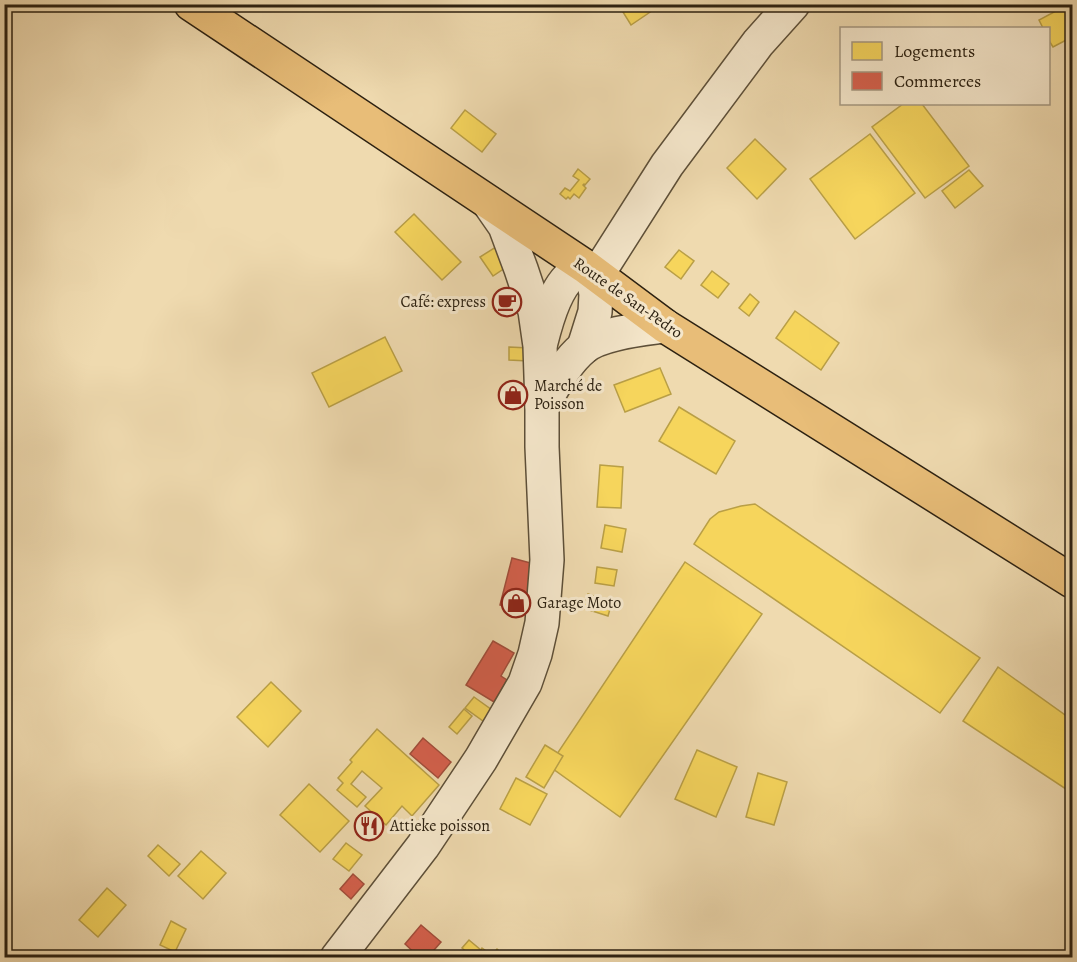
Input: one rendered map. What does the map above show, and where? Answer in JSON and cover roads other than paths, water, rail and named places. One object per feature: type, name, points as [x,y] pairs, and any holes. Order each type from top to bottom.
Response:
[{"type":"main road","name":"Route de San-Pedro","points":[[191,4],[592,272],[665,326],[1072,581]]},
{"type":"street","points":[[584,347],[595,312],[596,294],[592,272],[667,165],[758,43],[793,4]]},
{"type":"street","points":[[339,956],[423,846],[481,759],[525,683],[542,623],[547,560],[540,346],[535,311],[521,269],[505,226],[489,203]]},
{"type":"street","points":[[540,346],[552,306],[563,285],[573,274],[592,272]]},
{"type":"street","points":[[542,406],[560,376],[584,347],[598,339],[665,326]]},
{"type":"place","name":"Café: express","points":[[507,302]]},
{"type":"place","name":"Marché de Poisson","points":[[513,395]]},
{"type":"place","name":"Garage Moto","points":[[516,603]]},
{"type":"place","name":"Attieke poisson","points":[[369,826]]}]
